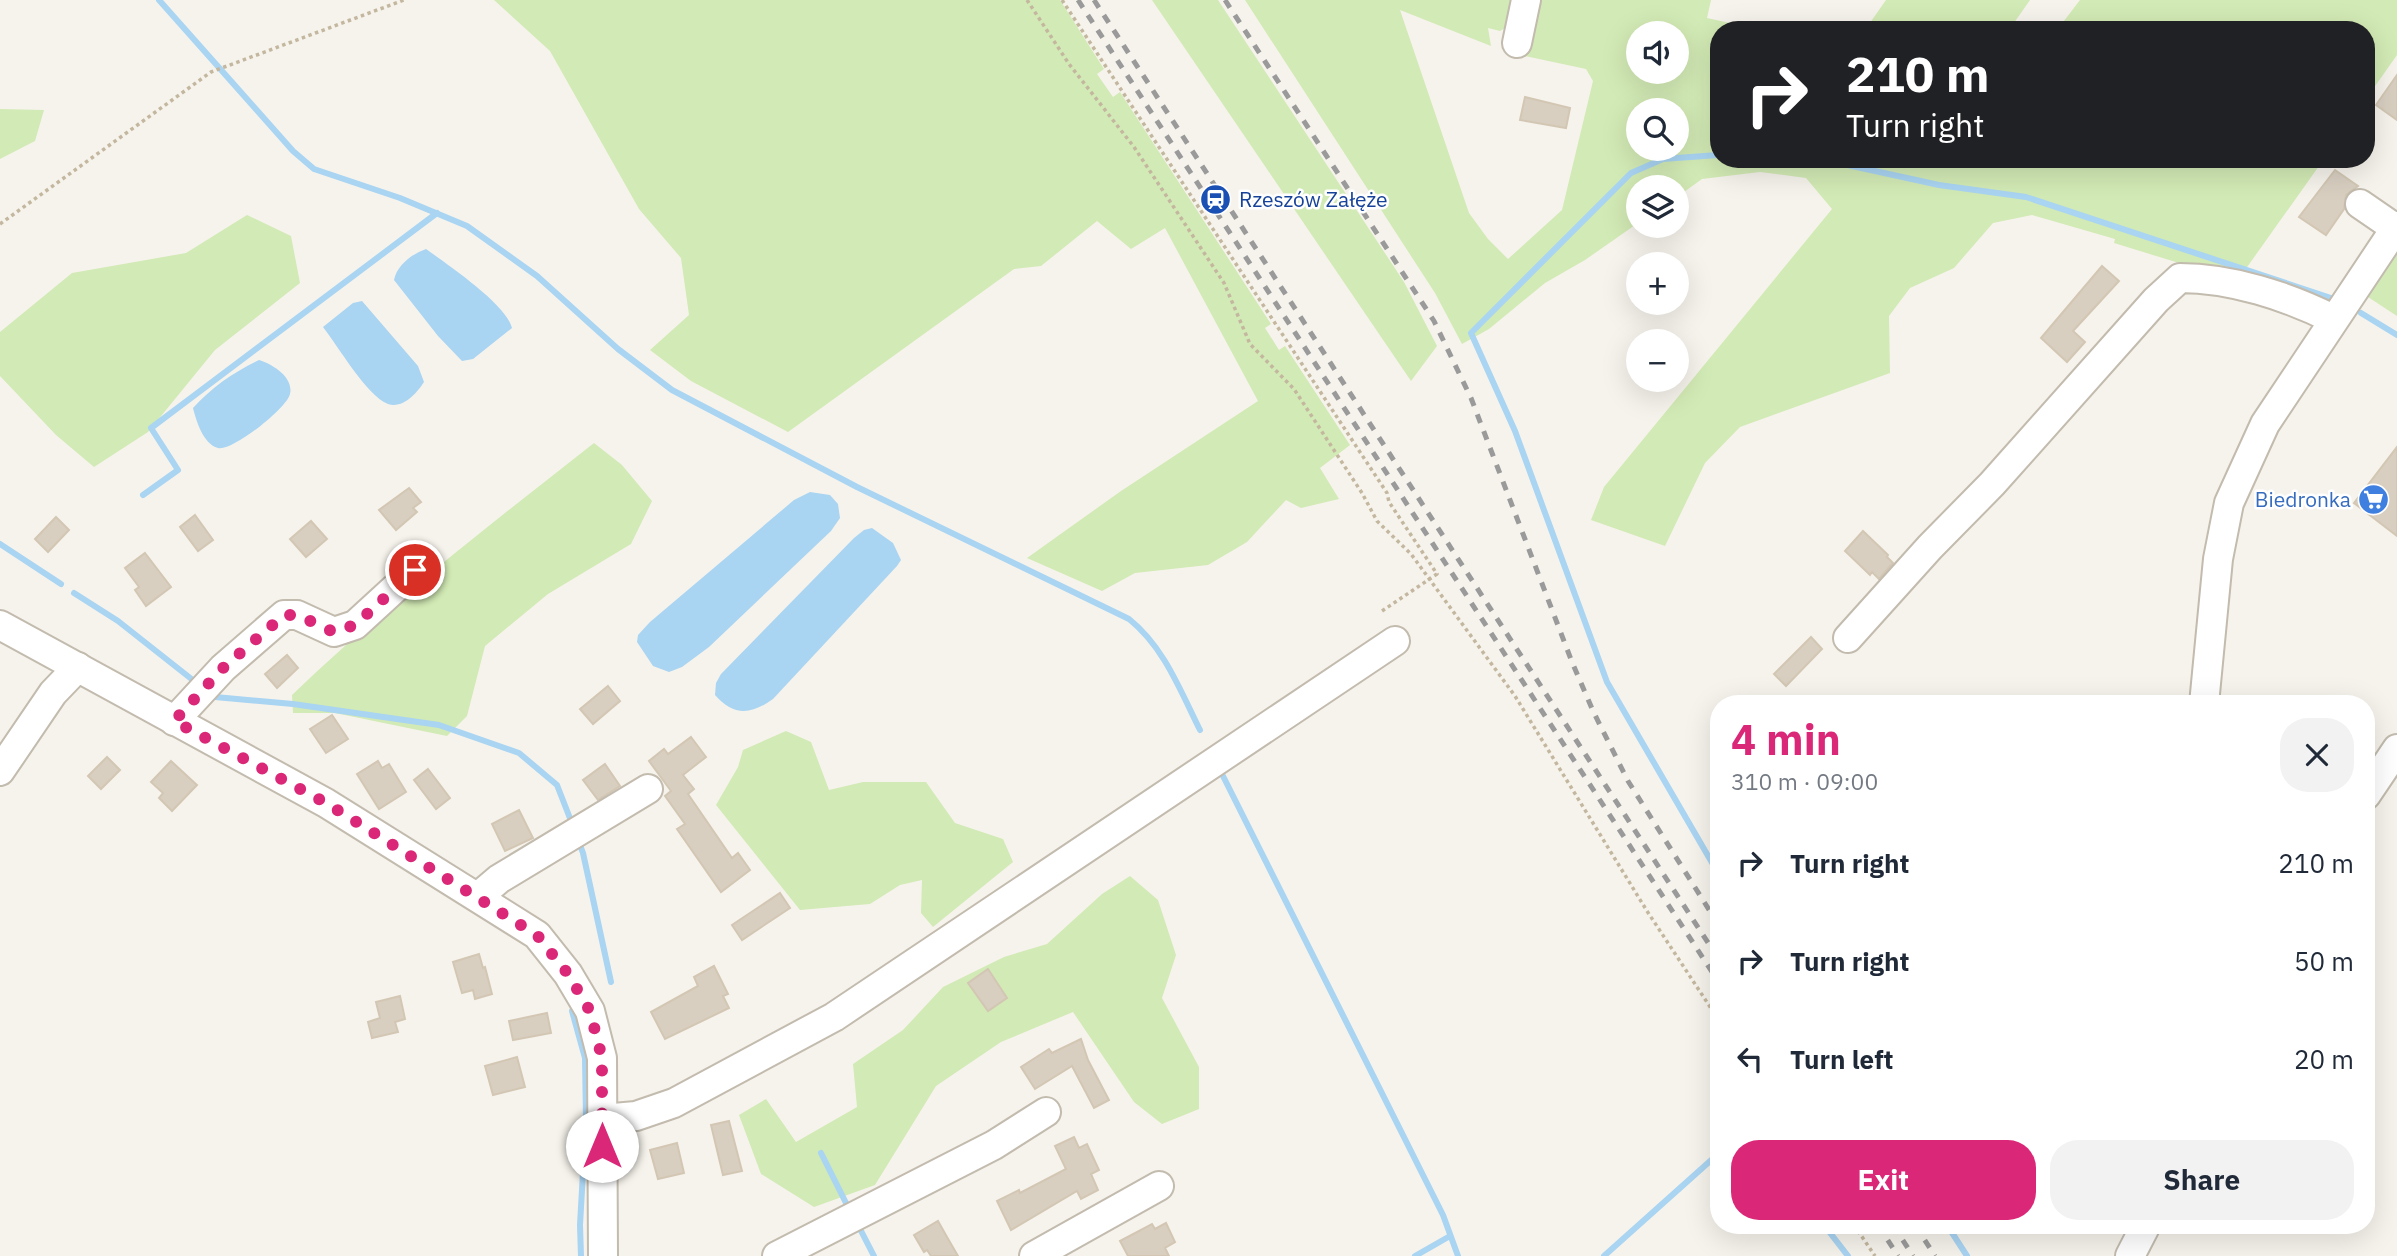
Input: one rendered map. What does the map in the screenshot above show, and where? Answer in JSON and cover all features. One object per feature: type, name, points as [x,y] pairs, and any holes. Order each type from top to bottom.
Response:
[{"type":"street","points":[[1517,43],[1526,0]]},
{"type":"street","points":[[2205,695],[2218,559],[2229,503],[2264,424],[2396,227],[2360,204]]},
{"type":"street","points":[[1848,638],[1930,547],[1992,484],[2156,300],[2180,278],[2210,278],[2314,309],[2339,311]]},
{"type":"street","points":[[174,721],[223,668],[284,615],[297,615],[334,632],[355,625],[415,570]]},
{"type":"street","points":[[0,626],[326,803],[479,896],[537,935],[568,974],[590,1011],[602,1058],[603,1256]]},
{"type":"street","points":[[602,1119],[636,1116],[674,1103],[834,1017],[1395,641]]},
{"type":"street","points":[[0,771],[53,693],[78,667]]},
{"type":"street","points":[[2375,781],[2397,749]]},
{"type":"street","points":[[479,896],[499,879],[648,789]]},
{"type":"street","points":[[777,1256],[994,1145],[1046,1112]]},
{"type":"street","points":[[1034,1256],[1158,1186]]},
{"type":"street","points":[[2130,1256],[2141,1234]]},
{"type":"path","points":[[0,224],[211,72],[404,0]]},
{"type":"path","points":[[1027,0],[1069,64],[1134,147],[1224,284],[1250,344],[1294,389],[1362,493],[1377,521],[1411,554],[1515,696],[1647,911],[1710,1007]]},
{"type":"path","points":[[1062,0],[1387,493],[1389,502],[1437,574],[1382,611]]},
{"type":"path","points":[[1860,1234],[1875,1256]]},
{"type":"green space","points":[[494,0],[1060,0],[1104,69],[1097,74],[1113,97],[1120,92],[1271,324],[1265,328],[1279,350],[1285,346],[1350,445],[1320,468],[1339,499],[1301,508],[1286,500],[1247,542],[1208,565],[1135,573],[1102,591],[1027,558],[1121,491],[1258,401],[1165,228],[1131,249],[1097,221],[1041,266],[1014,269],[788,432],[691,381],[650,350],[689,315],[681,258],[639,209],[550,51]]},
{"type":"green space","points":[[1152,0],[1218,0],[1404,282],[1437,346],[1411,381]]},
{"type":"green space","points":[[1245,0],[1518,0],[1512,24],[1500,31],[1488,28],[1491,46],[1400,10],[1469,213],[1488,239],[1508,259],[1562,210],[1593,81],[1586,69],[1525,56],[1538,0],[1711,0],[1707,18],[1721,21],[1710,21],[1710,168],[2318,168],[2240,277],[2192,267],[2114,243],[2115,239],[2032,215],[1993,223],[1954,268],[1910,288],[1889,316],[1890,373],[1740,427],[1705,463],[1665,546],[1591,520],[1604,487],[1682,392],[1689,392],[1689,383],[1832,209],[1806,178],[1760,172],[1702,179],[1689,188],[1689,175],[1626,175],[1626,231],[1585,260],[1545,283],[1489,329],[1462,344],[1435,293]]},
{"type":"green space","points":[[1886,0],[2030,0],[2015,21],[1871,21]]},
{"type":"green space","points":[[2080,0],[2397,0],[2397,55],[2375,86],[2375,21],[2064,21]]},
{"type":"green space","points":[[0,109],[44,110],[35,141],[0,159]]},
{"type":"green space","points":[[247,215],[291,236],[300,283],[215,350],[148,432],[94,467],[56,435],[0,376],[0,332],[72,273],[186,253]]},
{"type":"green space","points":[[2397,252],[2397,316],[2368,297]]},
{"type":"green space","points":[[594,443],[622,465],[652,501],[631,544],[548,594],[485,646],[467,716],[447,736],[335,713],[293,713],[292,695],[364,629]]},
{"type":"green space","points":[[786,731],[811,742],[829,790],[863,782],[926,782],[955,823],[1003,839],[1013,862],[933,927],[921,913],[922,880],[900,885],[870,904],[800,910],[716,805],[738,767],[743,750]]},
{"type":"green space","points":[[1130,876],[1158,900],[1176,955],[1162,998],[1199,1067],[1199,1109],[1162,1124],[1134,1102],[1073,1012],[1001,1042],[936,1086],[875,1185],[814,1207],[761,1174],[739,1115],[766,1099],[796,1142],[857,1107],[853,1064],[903,1030],[943,987],[1004,957],[1047,944],[1102,894]]},
{"type":"water","points":[[426,249],[488,297],[507,318],[512,328],[473,359],[462,361],[438,336],[394,280],[406,261]]},
{"type":"water","points":[[362,301],[418,366],[424,382],[413,395],[399,404],[388,404],[371,391],[323,327],[353,303]]},
{"type":"water","points":[[259,360],[276,368],[289,382],[290,394],[287,401],[270,418],[235,443],[218,448],[213,446],[201,431],[193,408],[224,381]]},
{"type":"water","points":[[810,492],[830,495],[838,504],[840,518],[831,531],[709,647],[682,667],[669,672],[653,666],[637,642],[638,635],[794,500]]},
{"type":"water","points":[[872,528],[893,543],[901,560],[897,566],[773,699],[757,708],[742,711],[722,702],[715,695],[716,683],[721,674],[854,538],[864,530]]},
{"type":"building","points":[[2397,75],[2397,120],[2376,105]]},
{"type":"building","points":[[1525,97],[1570,108],[1566,128],[1520,120]]},
{"type":"building","points":[[2335,170],[2358,186],[2346,195],[2344,209],[2326,235],[2299,217]]},
{"type":"building","points":[[2102,266],[2119,281],[2073,331],[2085,342],[2067,362],[2041,338]]},
{"type":"building","points":[[2397,447],[2397,536],[2354,503]]},
{"type":"building","points":[[409,488],[421,502],[413,508],[417,512],[396,530],[379,510]]},
{"type":"building","points":[[195,515],[213,540],[198,551],[180,527]]},
{"type":"building","points":[[56,517],[69,530],[48,552],[35,539]]},
{"type":"building","points":[[311,521],[327,539],[306,557],[290,539]]},
{"type":"building","points":[[1863,531],[1893,563],[1879,579],[1872,572],[1870,575],[1845,551]]},
{"type":"building","points":[[145,553],[171,587],[146,606],[135,590],[139,587],[125,568]]},
{"type":"building","points":[[1811,637],[1822,649],[1786,686],[1774,674]]},
{"type":"building","points":[[287,655],[298,668],[277,688],[265,674]]},
{"type":"building","points":[[608,686],[620,701],[593,724],[580,709]]},
{"type":"building","points":[[332,715],[348,739],[326,753],[310,729]]},
{"type":"building","points":[[691,737],[706,757],[683,775],[694,789],[688,794],[732,858],[738,853],[750,870],[721,892],[677,829],[685,824],[665,796],[671,791],[649,761],[664,749],[668,754]]},
{"type":"building","points":[[107,757],[120,770],[101,789],[88,776]]},
{"type":"building","points":[[171,761],[197,785],[172,811],[159,798],[163,793],[151,782]]},
{"type":"building","points":[[378,761],[382,768],[389,764],[406,792],[379,809],[357,774]]},
{"type":"building","points":[[605,764],[620,786],[598,800],[583,780]]},
{"type":"building","points":[[428,769],[450,798],[436,809],[414,780]]},
{"type":"building","points":[[519,810],[533,838],[505,851],[492,824]]},
{"type":"building","points":[[780,893],[790,908],[742,940],[732,925]]},
{"type":"building","points":[[479,954],[492,994],[475,999],[473,990],[462,993],[453,962]]},
{"type":"building","points":[[714,966],[728,994],[723,996],[729,1008],[665,1039],[651,1012],[698,986],[694,977]]},
{"type":"building","points":[[988,969],[1007,998],[988,1011],[968,983]]},
{"type":"building","points":[[400,996],[405,1019],[395,1022],[398,1032],[372,1038],[368,1022],[380,1018],[376,1002]]},
{"type":"building","points":[[547,1013],[551,1033],[513,1040],[509,1021]]},
{"type":"building","points":[[1081,1039],[1088,1060],[1109,1100],[1094,1108],[1072,1066],[1035,1089],[1021,1067],[1049,1049],[1052,1053]]},
{"type":"building","points":[[517,1057],[525,1087],[493,1095],[485,1066]]},
{"type":"building","points":[[729,1121],[742,1171],[723,1175],[711,1125]]},
{"type":"building","points":[[1074,1137],[1079,1148],[1087,1144],[1099,1170],[1091,1174],[1098,1190],[1081,1199],[1077,1191],[1011,1230],[997,1201],[1019,1190],[1020,1193],[1066,1169],[1055,1146]]},
{"type":"building","points":[[677,1143],[684,1173],[658,1179],[650,1150]]},
{"type":"building","points":[[938,1221],[958,1256],[931,1256],[927,1250],[924,1252],[914,1235]]},
{"type":"building","points":[[1166,1223],[1175,1242],[1165,1248],[1169,1256],[1128,1256],[1120,1241],[1152,1224],[1155,1229]]},
{"type":"waterway","points":[[159,0],[293,151],[314,169],[400,198],[467,226],[537,276],[618,349],[672,390],[857,487],[1129,619],[1162,656],[1200,730]]},
{"type":"waterway","points":[[1710,156],[1663,159],[1631,173],[1471,333],[1515,431],[1607,682],[1710,859]]},
{"type":"waterway","points":[[1861,168],[1939,185],[2026,197],[2331,298]]},
{"type":"waterway","points":[[143,495],[178,470],[151,428],[437,213]]},
{"type":"waterway","points":[[2361,313],[2397,335]]},
{"type":"waterway","points":[[0,544],[61,584]]},
{"type":"waterway","points":[[74,593],[118,621],[194,681]]},
{"type":"waterway","points":[[215,697],[293,704],[439,725],[519,753],[557,785],[573,826]]},
{"type":"waterway","points":[[1223,776],[1443,1215],[1458,1256]]},
{"type":"waterway","points":[[578,840],[611,982]]},
{"type":"waterway","points":[[572,1011],[585,1058],[586,1119],[580,1225],[581,1256]]},
{"type":"waterway","points":[[821,1153],[850,1211]]},
{"type":"waterway","points":[[1604,1256],[1710,1161]]},
{"type":"waterway","points":[[857,1223],[874,1256]]},
{"type":"waterway","points":[[1831,1234],[1848,1256]]},
{"type":"waterway","points":[[1953,1234],[1967,1256]]},
{"type":"waterway","points":[[1415,1256],[1450,1236]]},
{"type":"railway","points":[[1078,0],[1710,969]]},
{"type":"railway","points":[[1094,0],[1710,946]]},
{"type":"railway","points":[[1225,0],[1434,321],[1471,398],[1593,711],[1628,781],[1710,911]]},
{"type":"railway","points":[[1884,1234],[1898,1256]]},
{"type":"railway","points":[[1899,1234],[1913,1256]]},
{"type":"railway","points":[[1921,1234],[1935,1256]]},
{"type":"place","name":"Rzeszów Załęże","points":[[1216,200]]},
{"type":"place","name":"Biedronka","points":[[2374,500]]},
{"type":"route","points":[[415,570],[355,625],[334,632],[297,615],[284,615],[223,668],[174,721],[326,803],[497,907],[537,935],[568,974],[590,1011],[602,1058],[602,1146]]}]
